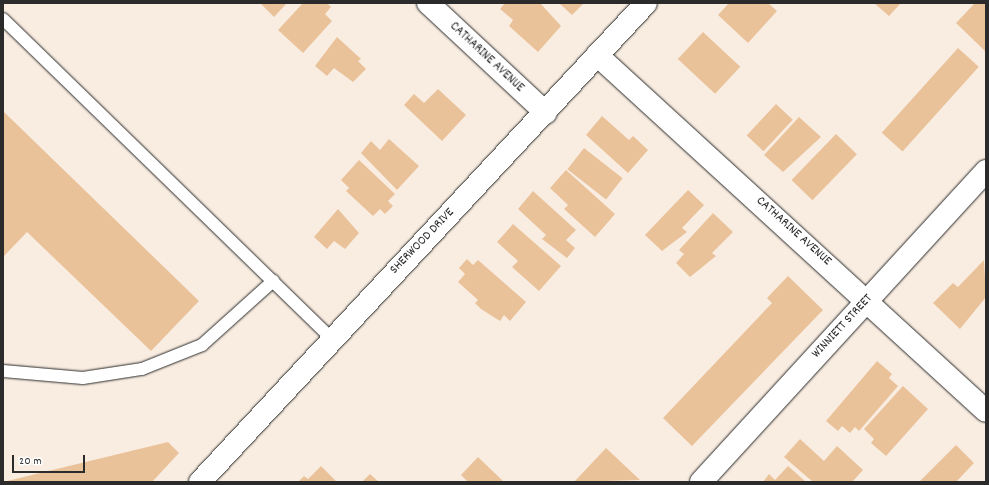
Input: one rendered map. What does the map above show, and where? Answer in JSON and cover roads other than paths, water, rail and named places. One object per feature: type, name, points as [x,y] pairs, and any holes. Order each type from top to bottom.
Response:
[{"type":"street","name":"CATHARINE AVENUE","points":[[428,3],[546,113]]},
{"type":"street","name":"SHERWOOD DRIVE","points":[[200,482],[331,338],[546,113],[597,55],[646,3]]},
{"type":"street","name":"CATHARINE AVENUE","points":[[597,55],[868,300],[986,411]]},
{"type":"street","name":"WINNIETT STREET","points":[[700,482],[986,171]]},
{"type":"lane","points":[[3,19],[331,338]]},
{"type":"lane","points":[[3,371],[83,378],[142,369],[202,345],[273,281]]}]
